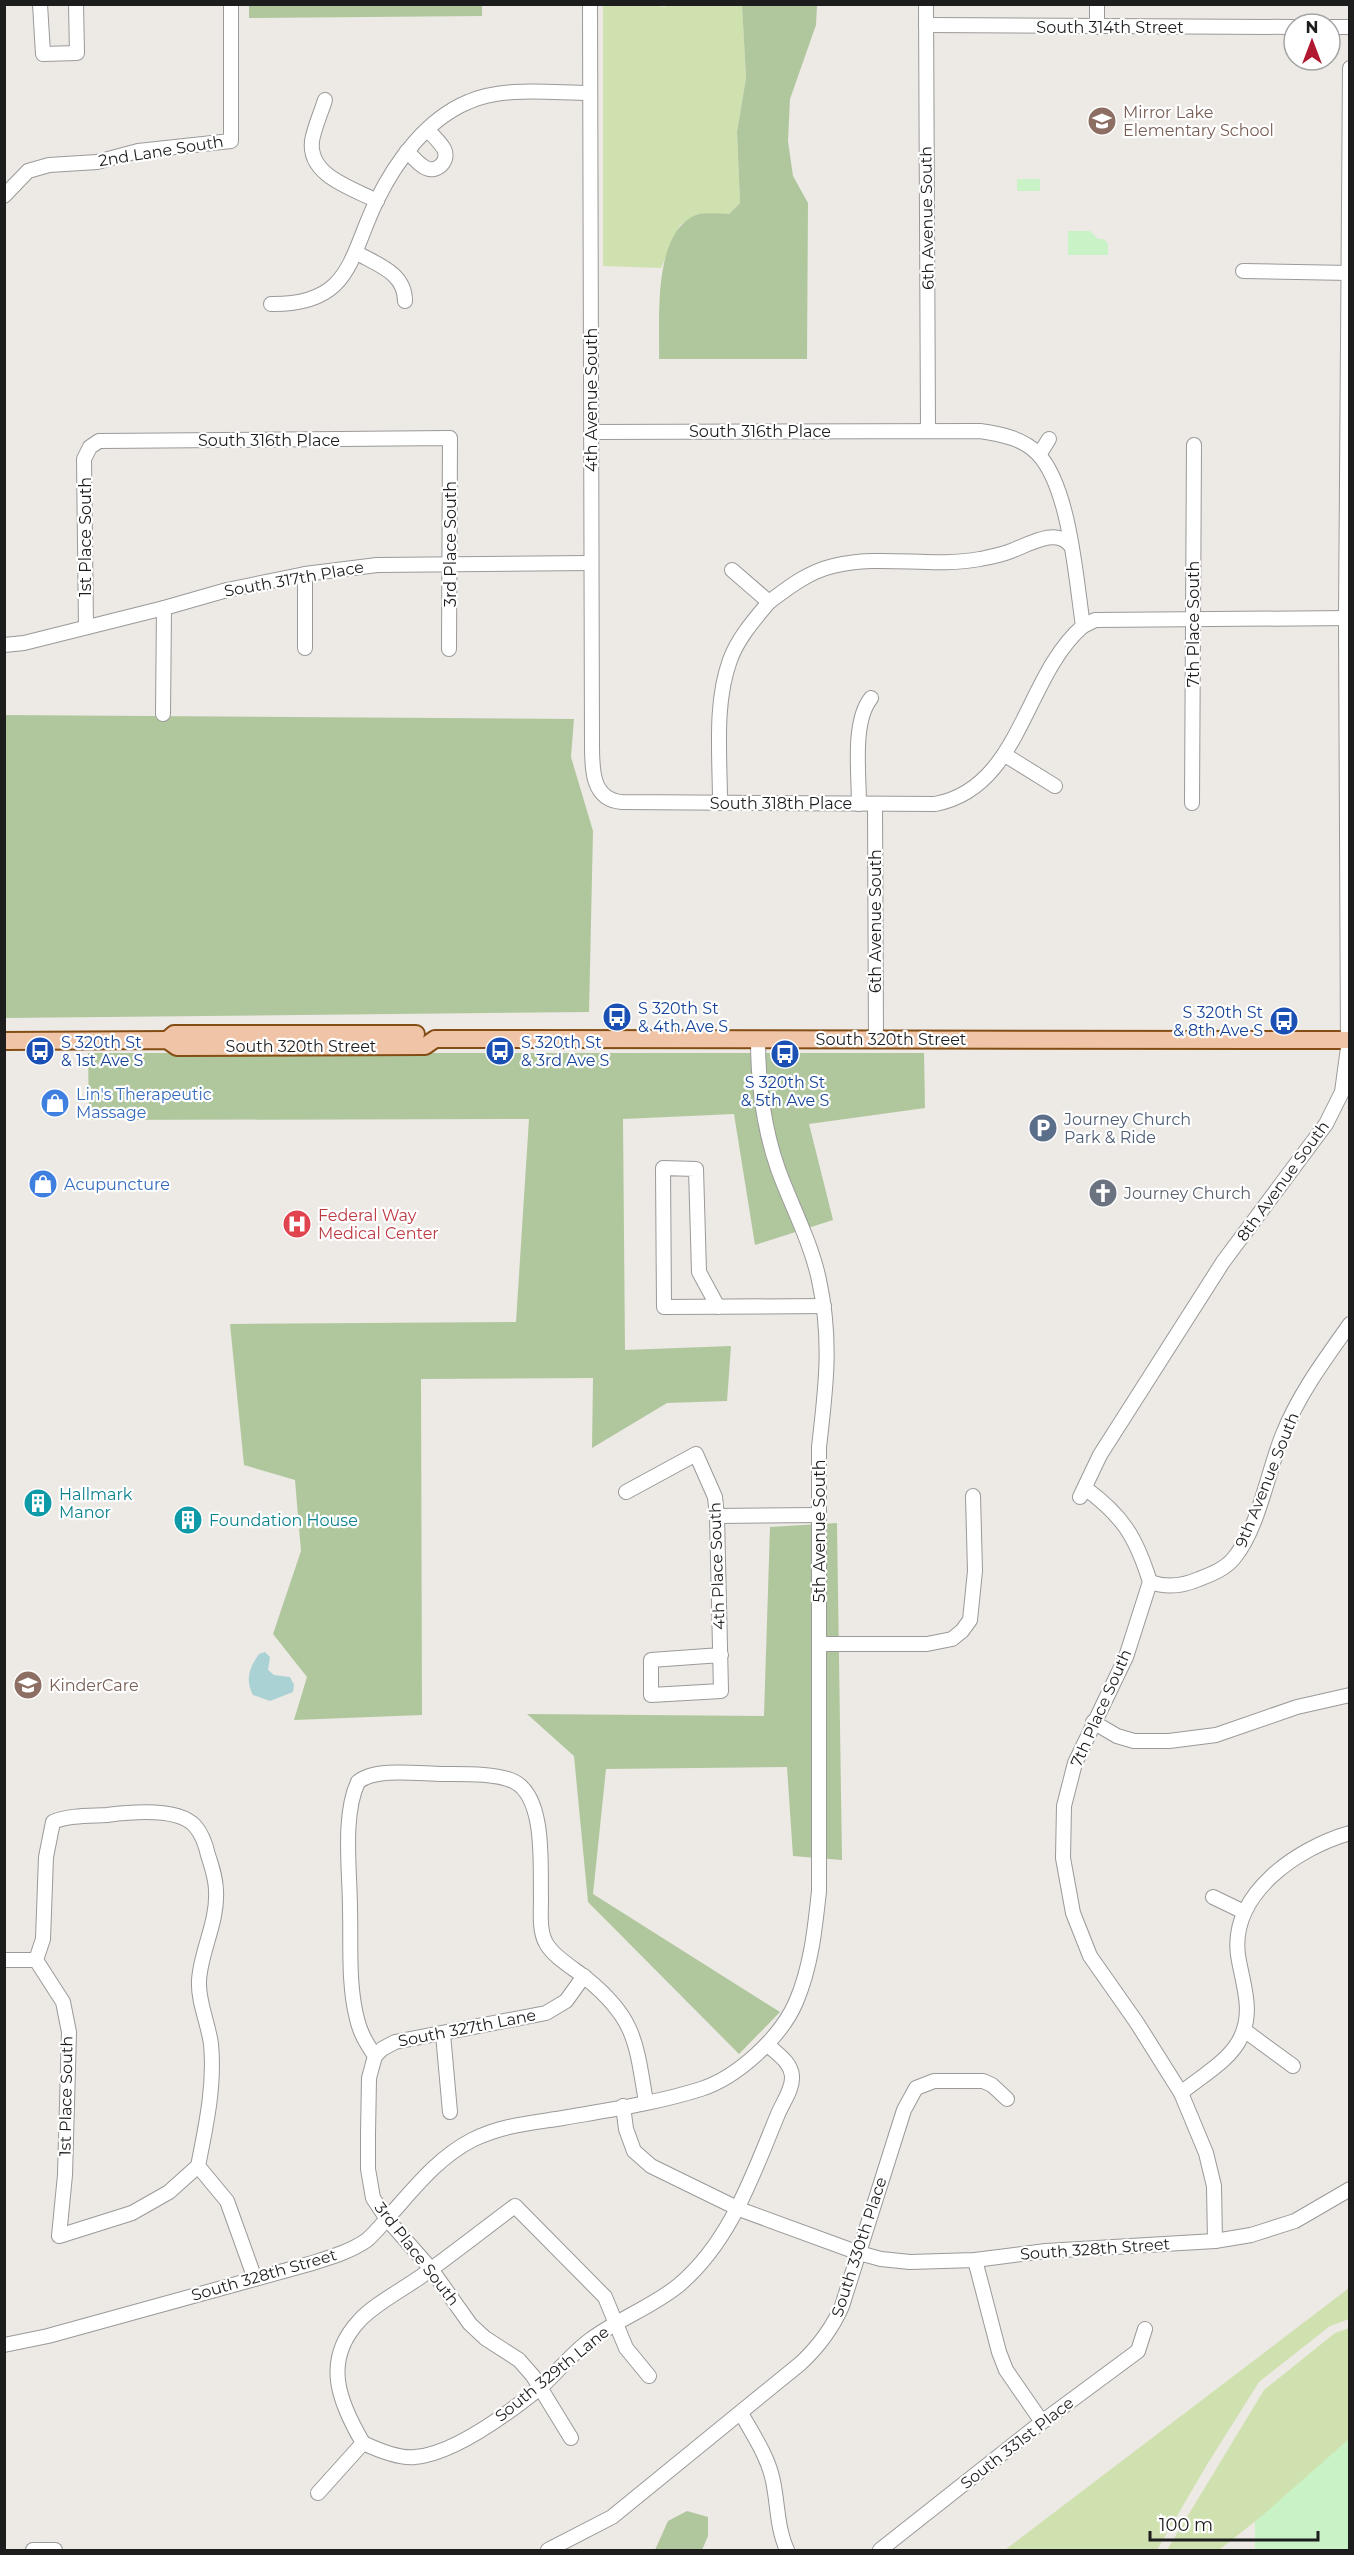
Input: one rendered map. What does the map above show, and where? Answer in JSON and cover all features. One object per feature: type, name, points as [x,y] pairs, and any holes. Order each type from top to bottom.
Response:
[{"type":"main road","name":"South 320th Street","points":[[4,1041],[167,1040],[177,1047],[224,1047],[425,1046],[435,1039],[1349,1039]]},
{"type":"street","points":[[40,4],[43,54],[50,54],[77,53],[76,4]]},
{"type":"street","name":"2nd Lane South","points":[[4,196],[28,171],[49,165],[97,162],[138,152],[231,141],[231,4]]},
{"type":"street","name":"4th Avenue South","points":[[590,4],[592,759],[594,779],[600,793]]},
{"type":"street","name":"6th Avenue South","points":[[926,4],[928,431]]},
{"type":"street","points":[[1097,4],[1097,27]]},
{"type":"street","name":"South 314th Street","points":[[926,25],[1282,27]]},
{"type":"street","name":"8th Avenue South","points":[[1150,1582],[1130,1532],[1119,1516],[1082,1492],[1100,1455],[1223,1262],[1332,1114],[1345,1080],[1349,1039],[1350,68]]},
{"type":"street","points":[[271,304],[295,303],[317,297],[344,275],[357,253],[377,201],[407,152],[428,130],[456,109],[478,98],[514,93],[590,93]]},
{"type":"street","points":[[325,100],[312,141],[317,165],[329,177],[377,201]]},
{"type":"street","points":[[407,152],[424,167],[433,169],[441,165],[445,158],[444,149],[428,130]]},
{"type":"street","points":[[357,253],[398,278],[403,288],[405,301]]},
{"type":"street","points":[[1243,271],[1349,273]]},
{"type":"street","name":"South 316th Place","points":[[592,432],[928,431],[997,433],[1022,442],[1039,455]]},
{"type":"street","name":"South 316th Place","points":[[90,447],[99,441],[450,438]]},
{"type":"street","name":"3rd Place South","points":[[449,649],[450,438]]},
{"type":"street","points":[[1048,439],[1039,455],[1056,484],[1070,545],[1083,626]]},
{"type":"street","name":"7th Place South","points":[[1192,803],[1194,445]]},
{"type":"street","name":"1st Place South","points":[[86,627],[84,459],[90,447]]},
{"type":"street","points":[[720,803],[720,717],[730,659],[741,638],[769,602],[814,572],[848,562],[866,560],[967,561],[1009,552],[1052,537],[1063,539],[1070,545]]},
{"type":"street","name":"South 317th Place","points":[[4,645],[24,643],[227,590],[305,574],[377,565],[590,563]]},
{"type":"street","points":[[732,570],[769,602]]},
{"type":"street","points":[[305,574],[305,648]]},
{"type":"street","points":[[163,714],[164,608]]},
{"type":"street","points":[[1055,786],[1005,755],[1060,650],[1083,626],[1095,620],[1348,618]]},
{"type":"street","points":[[859,804],[860,723],[865,706],[871,698]]},
{"type":"street","name":"South 318th Place","points":[[600,793],[616,802],[935,804],[962,796],[992,773],[1005,755]]},
{"type":"street","name":"6th Avenue South","points":[[875,804],[876,1039]]},
{"type":"street","name":"5th Avenue South","points":[[758,1039],[758,1071],[767,1133],[819,1277],[828,1343],[827,1378],[819,1447],[820,1858],[815,1930],[803,1984],[782,2028]]},
{"type":"street","points":[[718,1307],[699,1272],[696,1169],[663,1168],[664,1307],[718,1307],[824,1306]]},
{"type":"street","name":"9th Avenue South","points":[[1150,1582],[1168,1586],[1192,1583],[1216,1572],[1235,1557],[1257,1512],[1288,1424],[1307,1385],[1350,1324]]},
{"type":"street","name":"4th Place South","points":[[626,1492],[696,1454],[715,1497],[717,1516],[721,1655],[722,1691],[651,1695],[651,1660],[721,1655]]},
{"type":"street","points":[[819,1644],[927,1644],[952,1640],[962,1631],[970,1620],[975,1571],[973,1496]]},
{"type":"street","points":[[717,1516],[819,1515]]},
{"type":"street","name":"7th Place South","points":[[1150,1582],[1126,1657],[1075,1763],[1064,1806],[1063,1858],[1073,1913],[1090,1956],[1137,2023],[1181,2093],[1206,2153],[1212,2175],[1215,2241]]},
{"type":"street","points":[[1093,1722],[1117,1736],[1134,1741],[1169,1742],[1216,1735],[1297,1707],[1350,1695]]},
{"type":"street","points":[[375,2056],[361,2031],[353,1993],[349,1821],[352,1797],[358,1782],[375,1774],[459,1774],[512,1781],[525,1790],[531,1798],[540,1845],[543,1937],[547,1946],[611,1999],[627,2021],[636,2049],[646,2102]]},
{"type":"street","points":[[4,1960],[36,1960],[43,1939],[46,1857],[52,1822],[131,1812],[153,1812],[187,1820],[194,1825],[200,1833],[213,1871],[216,1890],[216,1909],[199,1977],[201,1999],[211,2043],[211,2080],[210,2106],[198,2166],[227,2201],[255,2279]]},
{"type":"street","points":[[1181,2093],[1232,2050],[1244,2030],[1246,1994],[1238,1942],[1244,1912],[1262,1886],[1292,1861],[1317,1846],[1350,1833]]},
{"type":"street","points":[[1213,1897],[1244,1912]]},
{"type":"street","name":"1st Place South","points":[[36,1960],[53,1983],[63,2002],[69,2032],[65,2175],[59,2236],[132,2214],[169,2192],[198,2166]]},
{"type":"street","name":"South 327th Lane","points":[[375,2056],[395,2042],[546,2013],[566,2001],[584,1976]]},
{"type":"street","name":"South 328th Street","points":[[4,2345],[48,2336],[344,2252],[366,2240],[444,2158],[474,2139],[516,2124],[646,2102],[703,2088],[740,2067],[768,2044],[782,2028]]},
{"type":"street","points":[[1244,2030],[1293,2066]]},
{"type":"street","points":[[443,2034],[450,2112]]},
{"type":"street","name":"South 329th Lane","points":[[363,2443],[387,2452],[414,2458],[444,2451],[474,2435],[541,2386],[588,2341],[680,2284],[705,2257],[739,2209],[782,2103],[792,2085],[792,2073],[786,2061],[768,2044]]},
{"type":"street","name":"3rd Place South","points":[[375,2056],[369,2078],[368,2169],[373,2198],[431,2270],[470,2324],[485,2338],[519,2360],[541,2386],[571,2438]]},
{"type":"street","name":"South 330th Place","points":[[548,2550],[612,2517],[801,2363],[827,2334],[842,2306],[900,2121],[912,2093],[927,2082],[983,2081],[992,2085],[1007,2099]]},
{"type":"street","name":"South 328th Street","points":[[623,2106],[629,2141],[642,2160],[739,2209],[881,2259],[910,2262],[975,2260],[1046,2251],[1215,2241],[1276,2228],[1322,2207],[1350,2189]]},
{"type":"street","points":[[318,2493],[363,2443],[352,2423],[336,2382],[338,2362],[346,2337],[360,2319],[431,2270],[515,2206],[605,2297],[626,2348],[649,2376]]},
{"type":"street","points":[[975,2260],[996,2342],[1006,2370],[1042,2422]]},
{"type":"street","name":"South 331st Place","points":[[880,2550],[1042,2422],[1138,2350],[1144,2329]]},
{"type":"street","points":[[741,2413],[769,2465],[781,2536],[787,2550]]},
{"type":"street","points":[[33,2550],[55,2550]]},
{"type":"green space","points":[[482,4],[482,16],[249,18],[249,5]]},
{"type":"green space","points":[[651,4],[664,7],[672,4],[742,5],[746,78],[737,132],[740,203],[729,214],[698,214],[680,225],[661,268],[603,266],[603,5]]},
{"type":"green space","points":[[742,5],[817,5],[816,25],[790,99],[788,141],[793,176],[808,203],[807,359],[659,359],[661,279],[665,258],[672,240],[682,225],[696,215],[729,214],[740,203],[737,132],[746,78]]},
{"type":"green space","points":[[1017,179],[1040,179],[1040,191],[1017,191]]},
{"type":"green space","points":[[1068,231],[1090,231],[1098,239],[1104,239],[1108,244],[1108,255],[1068,255]]},
{"type":"green space","points":[[4,715],[574,719],[571,757],[593,831],[589,1012],[5,1018]]},
{"type":"green space","points":[[88,1053],[924,1053],[925,1108],[809,1124],[833,1220],[755,1245],[734,1114],[623,1119],[625,1350],[731,1346],[727,1401],[667,1403],[592,1448],[593,1378],[421,1379],[422,1715],[294,1720],[307,1677],[273,1634],[301,1551],[295,1480],[244,1465],[230,1324],[516,1322],[529,1119],[89,1120]]},
{"type":"green space","points":[[837,1523],[842,1860],[793,1856],[787,1767],[606,1769],[593,1894],[780,2012],[739,2054],[588,1902],[574,1756],[527,1714],[764,1716],[770,1527]]},
{"type":"green space","points":[[1349,2288],[1349,2319],[1330,2326],[1259,2382],[1157,2550],[1005,2550]]},
{"type":"green space","points":[[1349,2328],[1349,2447],[1219,2550],[1167,2550],[1264,2390],[1335,2333]]},
{"type":"green space","points":[[1349,2439],[1349,2550],[1255,2550],[1255,2522]]},
{"type":"green space","points":[[687,2511],[708,2517],[708,2536],[702,2550],[655,2550],[668,2521]]},
{"type":"water","points":[[265,1652],[270,1657],[268,1670],[274,1675],[290,1677],[294,1685],[293,1692],[270,1701],[253,1695],[249,1684],[249,1674],[253,1664],[259,1654]]},
{"type":"place","name":"Mirror Lake Elementary School","points":[[1102,121]]},
{"type":"place","name":"S 320th St & 4th Ave S","points":[[617,1017]]},
{"type":"place","name":"S 320th St & 8th Ave S","points":[[1284,1021]]},
{"type":"place","name":"S 320th St & 1st Ave S","points":[[40,1051]]},
{"type":"place","name":"S 320th St & 3rd Ave S","points":[[500,1051]]},
{"type":"place","name":"S 320th St & 5th Ave S","points":[[785,1054]]},
{"type":"place","name":"Lin's Therapeutic Massage","points":[[55,1103]]},
{"type":"place","name":"Journey Church Park & Ride","points":[[1043,1128]]},
{"type":"place","name":"Acupuncture","points":[[43,1184]]},
{"type":"place","name":"Journey Church","points":[[1103,1193]]},
{"type":"place","name":"Federal Way Medical Center","points":[[297,1224]]},
{"type":"place","name":"Hallmark Manor","points":[[38,1503]]},
{"type":"place","name":"Foundation House","points":[[188,1520]]},
{"type":"place","name":"KinderCare","points":[[28,1685]]}]
